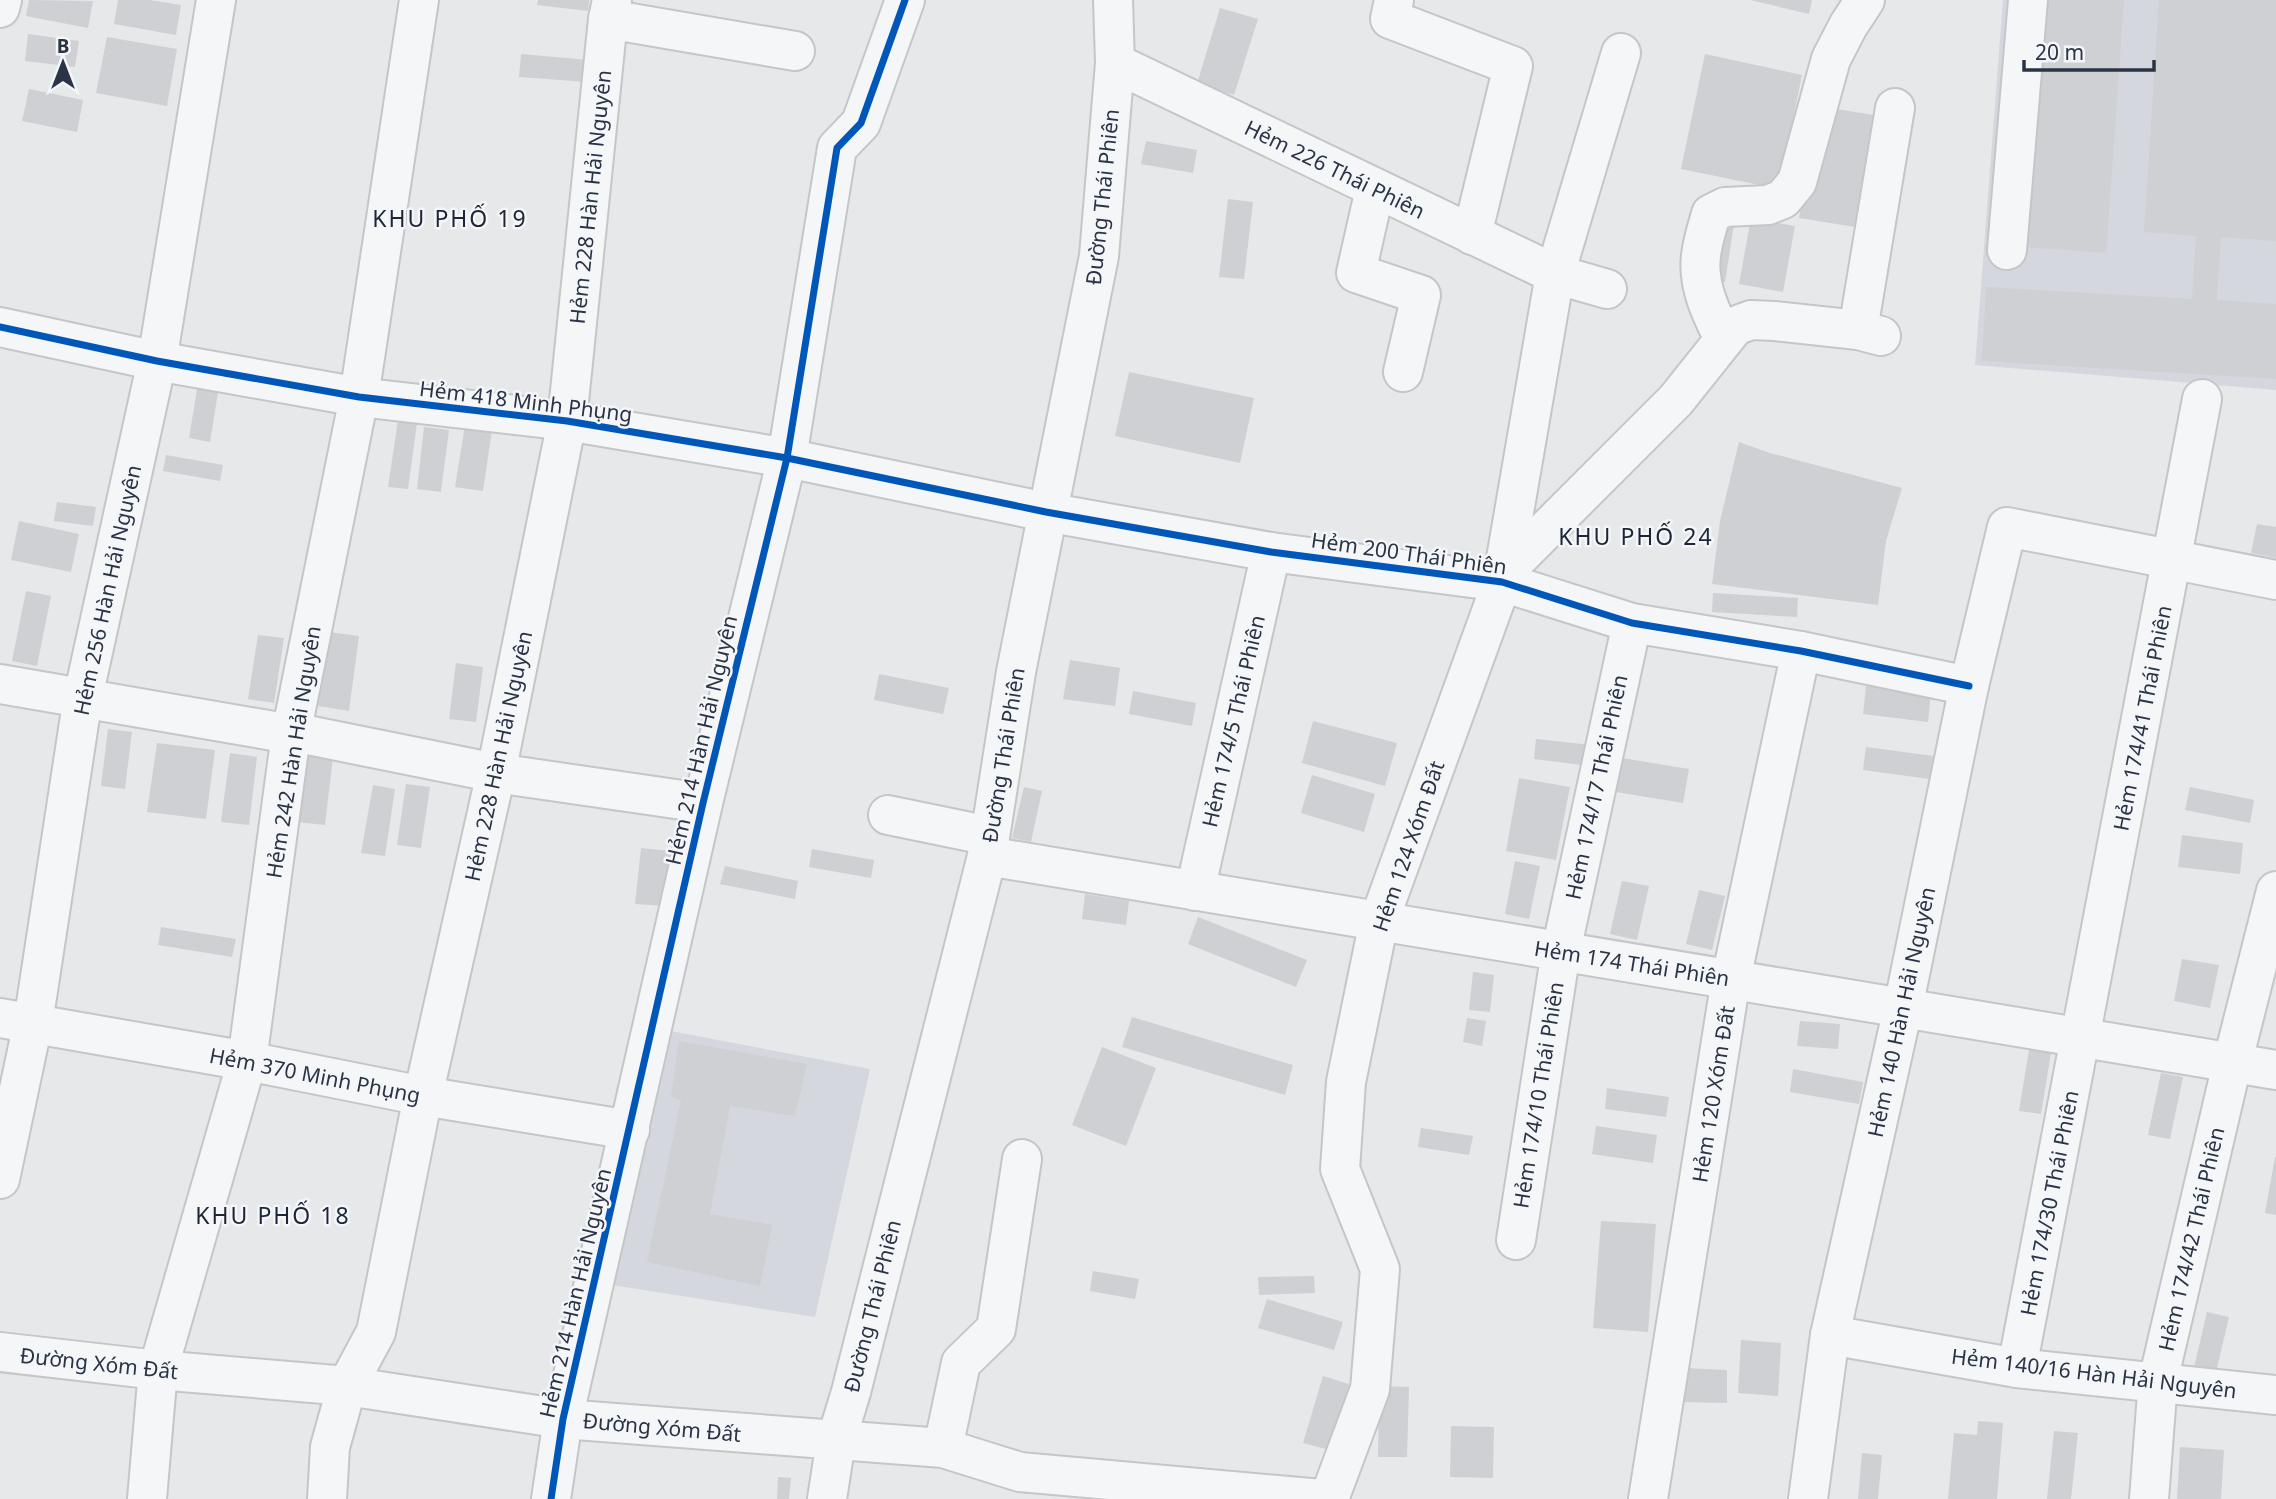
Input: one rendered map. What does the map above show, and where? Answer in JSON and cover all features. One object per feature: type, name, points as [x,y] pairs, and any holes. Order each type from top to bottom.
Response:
[{"type":"street","points":[[0,8],[2,0]]},
{"type":"street","name":"Hẻm 256 Hàn Hải Nguyên","points":[[0,1180],[17,1021],[83,697],[156,361],[216,0]]},
{"type":"street","name":"Hẻm 242 Hàn Hải Nguyên","points":[[147,1499],[158,1370],[247,1061],[291,734],[359,397],[419,0]]},
{"type":"street","name":"Hẻm 214 Hàn Hải Nguyên","points":[[551,1499],[563,1419],[703,803],[787,458],[837,148],[861,123],[905,0]]},
{"type":"street","name":"Đường Thái Phiên","points":[[827,1499],[836,1441],[988,846],[1016,672],[1046,512],[1099,256],[1115,63],[1113,0]]},
{"type":"street","points":[[1394,0],[1390,19],[1513,66],[1472,234]]},
{"type":"street","points":[[1724,338],[1711,312],[1700,274],[1711,214],[1725,206],[1768,205],[1783,199],[1797,182],[1832,59],[1848,26],[1865,0]]},
{"type":"street","points":[[2007,250],[2028,0]]},
{"type":"street","points":[[610,10],[795,51]]},
{"type":"street","name":"Hẻm 228 Hàn Hải Nguyên","points":[[327,1499],[330,1447],[346,1385],[376,1332],[423,1096],[496,773],[567,421],[610,10]]},
{"type":"street","name":"Hẻm 124 Xóm Đất","points":[[1329,1499],[1370,1389],[1380,1269],[1340,1169],[1346,1082],[1379,921],[1503,576],[1555,274],[1621,53]]},
{"type":"street","name":"Hẻm 226 Thái Phiên","points":[[1115,63],[1555,274],[1607,289]]},
{"type":"street","points":[[1503,576],[1676,400],[1735,326],[1751,320],[1809,323],[1869,333],[1895,108]]},
{"type":"street","points":[[1376,189],[1356,273],[1421,295],[1403,372]]},
{"type":"street","name":"Hẻm 418 Minh Phụng","points":[[0,327],[156,361],[359,397],[567,421],[787,458],[1046,512]]},
{"type":"street","name":"Hẻm 174/41 Thái Phiên","points":[[2082,1037],[2202,399]]},
{"type":"street","name":"Hẻm 200 Thái Phiên","points":[[1046,512],[1271,552],[1503,576],[1632,623],[1801,651],[1969,686]]},
{"type":"street","name":"Hẻm 140 Hàn Hải Nguyên","points":[[1808,1499],[1830,1335],[1903,1008],[1969,686],[2007,527],[2172,559]]},
{"type":"street","name":"Hẻm 174/5 Thái Phiên","points":[[1195,891],[1271,552]]},
{"type":"street","points":[[2172,559],[2276,580]]},
{"type":"street","name":"Hẻm 174/17 Thái Phiên","points":[[1561,951],[1632,623]]},
{"type":"street","name":"Hẻm 120 Xóm Đất","points":[[1648,1499],[1731,979],[1801,651]]},
{"type":"street","points":[[0,684],[291,734],[293,732],[496,773],[703,803]]},
{"type":"street","name":"Hẻm 174 Thái Phiên","points":[[888,815],[988,846],[1195,891],[2276,1070]]},
{"type":"street","name":"Hẻm 174/42 Thái Phiên","points":[[2149,1499],[2158,1381],[2232,1063],[2276,891]]},
{"type":"street","name":"Hẻm 174/10 Thái Phiên","points":[[1516,1240],[1561,951]]},
{"type":"street","name":"Hẻm 370 Minh Phụng","points":[[17,1021],[247,1061],[423,1096],[630,1130]]},
{"type":"street","name":"Hẻm 174/30 Thái Phiên","points":[[2017,1368],[2082,1037]]},
{"type":"street","points":[[943,1448],[961,1363],[996,1329],[1022,1159]]},
{"type":"street","name":"Hẻm 140/16 Hàn Hải Nguyên","points":[[1830,1335],[2017,1368],[2276,1395]]},
{"type":"street","name":"Đường Xóm Đất","points":[[0,1352],[158,1370],[346,1385],[563,1419],[943,1448],[1020,1472],[1059,1488],[1322,1499]]},
{"type":"shaded area","points":[[2003,0],[2276,0],[2276,390],[1975,365]]},
{"type":"shaded area","points":[[639,1025],[870,1069],[815,1317],[593,1282]]},
{"type":"building","points":[[29,0],[93,1],[88,28],[26,16]]},
{"type":"building","points":[[118,0],[150,0],[181,5],[176,35],[114,24]]},
{"type":"building","points":[[538,0],[589,0],[588,11],[537,5]]},
{"type":"building","points":[[1750,0],[1812,0],[1809,14]]},
{"type":"building","points":[[2044,0],[2124,0],[2106,253],[2026,247]]},
{"type":"building","points":[[2159,0],[2276,0],[2276,241],[2221,237],[2217,300],[2276,304],[2276,379],[1982,361],[1986,287],[2192,299],[2196,236],[2144,232]]},
{"type":"building","points":[[1220,8],[1258,19],[1234,95],[1197,84]]},
{"type":"building","points":[[28,34],[79,41],[75,67],[25,61]]},
{"type":"building","points":[[107,37],[177,49],[167,106],[96,93]]},
{"type":"building","points":[[521,54],[589,60],[587,82],[519,77]]},
{"type":"building","points":[[1705,54],[1802,75],[1779,189],[1681,169]]},
{"type":"building","points":[[29,89],[83,100],[77,132],[22,121]]},
{"type":"building","points":[[1818,106],[1874,115],[1855,227],[1799,218]]},
{"type":"building","points":[[1146,141],[1197,150],[1193,173],[1141,164]]},
{"type":"building","points":[[1228,199],[1253,202],[1244,279],[1219,277]]},
{"type":"building","points":[[1716,215],[1735,218],[1725,282],[1705,279]]},
{"type":"building","points":[[1751,218],[1795,226],[1783,292],[1739,284]]},
{"type":"building","points":[[1129,372],[1254,398],[1240,463],[1115,436]]},
{"type":"building","points":[[199,377],[220,380],[210,442],[189,438]]},
{"type":"building","points":[[466,419],[493,423],[483,491],[455,487]]},
{"type":"building","points":[[398,420],[417,423],[408,489],[388,487]]},
{"type":"building","points":[[424,427],[449,430],[441,492],[417,489]]},
{"type":"building","points":[[1739,442],[1770,453],[1902,488],[1886,541],[1878,605],[1712,584],[1720,521]]},
{"type":"building","points":[[166,455],[223,465],[220,481],[163,471]]},
{"type":"building","points":[[57,502],[96,507],[93,526],[54,521]]},
{"type":"building","points":[[19,521],[79,534],[71,572],[11,560]]},
{"type":"building","points":[[2257,524],[2276,527],[2276,558],[2251,553]]},
{"type":"building","points":[[26,591],[51,596],[37,666],[12,661]]},
{"type":"building","points":[[1713,593],[1798,598],[1797,617],[1712,612]]},
{"type":"building","points":[[329,632],[359,636],[349,711],[318,706]]},
{"type":"building","points":[[258,635],[284,638],[274,703],[248,699]]},
{"type":"building","points":[[1070,660],[1120,668],[1115,706],[1063,699]]},
{"type":"building","points":[[456,663],[483,667],[476,722],[449,719]]},
{"type":"building","points":[[879,674],[949,688],[943,714],[874,700]]},
{"type":"building","points":[[1866,686],[1931,693],[1928,722],[1863,714]]},
{"type":"building","points":[[1133,691],[1196,703],[1192,726],[1129,714]]},
{"type":"building","points":[[1313,721],[1397,743],[1385,786],[1302,763]]},
{"type":"building","points":[[108,729],[132,732],[125,789],[101,786]]},
{"type":"building","points":[[1536,739],[1592,745],[1590,766],[1534,759]]},
{"type":"building","points":[[157,743],[215,750],[206,819],[147,812]]},
{"type":"building","points":[[1866,747],[1941,757],[1937,780],[1863,770]]},
{"type":"building","points":[[230,753],[257,757],[249,825],[221,822]]},
{"type":"building","points":[[305,754],[333,757],[325,825],[297,822]]},
{"type":"building","points":[[1622,758],[1689,769],[1683,803],[1616,792]]},
{"type":"building","points":[[1312,775],[1375,794],[1364,832],[1301,813]]},
{"type":"building","points":[[1519,778],[1570,787],[1556,860],[1506,851]]},
{"type":"building","points":[[406,784],[430,787],[421,848],[397,845]]},
{"type":"building","points":[[373,785],[395,789],[385,856],[361,853]]},
{"type":"building","points":[[1024,787],[1042,791],[1031,842],[1012,838]]},
{"type":"building","points":[[2190,787],[2254,800],[2250,823],[2185,810]]},
{"type":"building","points":[[2182,835],[2243,843],[2240,874],[2178,867]]},
{"type":"building","points":[[641,848],[671,851],[666,906],[635,904]]},
{"type":"building","points":[[812,849],[874,860],[871,878],[809,867]]},
{"type":"building","points":[[1515,861],[1540,866],[1529,919],[1505,914]]},
{"type":"building","points":[[725,866],[798,881],[795,899],[720,884]]},
{"type":"building","points":[[1622,881],[1649,886],[1637,940],[1610,934]]},
{"type":"building","points":[[1699,890],[1725,896],[1712,950],[1686,944]]},
{"type":"building","points":[[1085,894],[1129,901],[1126,925],[1082,919]]},
{"type":"building","points":[[1198,917],[1307,960],[1296,987],[1188,944]]},
{"type":"building","points":[[161,927],[236,939],[232,957],[158,945]]},
{"type":"building","points":[[2182,959],[2219,965],[2210,1008],[2174,1001]]},
{"type":"building","points":[[1473,972],[1494,975],[1490,1012],[1469,1010]]},
{"type":"building","points":[[1132,1017],[1293,1065],[1285,1095],[1122,1047]]},
{"type":"building","points":[[1467,1018],[1486,1021],[1482,1046],[1463,1042]]},
{"type":"building","points":[[1800,1021],[1840,1024],[1838,1049],[1797,1046]]},
{"type":"building","points":[[679,1041],[807,1064],[795,1116],[730,1106],[710,1214],[772,1225],[760,1286],[647,1262],[681,1100],[671,1096]]},
{"type":"building","points":[[1102,1047],[1156,1068],[1126,1146],[1072,1125]]},
{"type":"building","points":[[2029,1050],[2051,1053],[2041,1114],[2019,1111]]},
{"type":"building","points":[[1793,1069],[1863,1082],[1859,1104],[1790,1092]]},
{"type":"building","points":[[2161,1073],[2183,1077],[2170,1139],[2148,1135]]},
{"type":"building","points":[[1607,1088],[1669,1097],[1666,1117],[1605,1109]]},
{"type":"building","points":[[1596,1126],[1657,1135],[1653,1163],[1592,1154]]},
{"type":"building","points":[[1421,1128],[1473,1136],[1469,1155],[1418,1147]]},
{"type":"building","points":[[2276,1157],[2276,1215],[2265,1213]]},
{"type":"building","points":[[1601,1221],[1656,1224],[1648,1332],[1593,1328]]},
{"type":"building","points":[[1093,1271],[1139,1279],[1135,1299],[1090,1291]]},
{"type":"building","points":[[1314,1276],[1315,1293],[1259,1295],[1258,1277]]},
{"type":"building","points":[[1267,1299],[1343,1322],[1334,1350],[1258,1328]]},
{"type":"building","points":[[2207,1312],[2229,1317],[2214,1381],[2192,1376]]},
{"type":"building","points":[[1741,1340],[1781,1343],[1778,1396],[1738,1393]]},
{"type":"building","points":[[1685,1368],[1727,1370],[1727,1403],[1683,1402]]},
{"type":"building","points":[[1323,1376],[1349,1384],[1329,1450],[1303,1443]]},
{"type":"building","points":[[1379,1386],[1409,1387],[1407,1457],[1378,1457]]},
{"type":"building","points":[[1978,1421],[2003,1423],[1997,1499],[1948,1499],[1954,1433],[1977,1435]]},
{"type":"building","points":[[1451,1426],[1494,1427],[1493,1478],[1450,1477]]},
{"type":"building","points":[[2054,1431],[2078,1433],[2071,1499],[2047,1499]]},
{"type":"building","points":[[2180,1447],[2224,1450],[2221,1499],[2177,1499]]},
{"type":"building","points":[[1862,1453],[1882,1455],[1878,1499],[1858,1499]]},
{"type":"building","points":[[778,1477],[791,1478],[789,1499],[777,1499]]},
{"type":"cycle path","points":[[551,1499],[563,1419],[703,803],[787,458],[837,148],[861,123],[905,0]]},
{"type":"cycle path","points":[[0,327],[157,361],[359,397],[567,421],[787,458],[1046,512],[1271,552],[1502,582],[1632,623],[1801,651],[1969,686]]},
{"type":"district","name":"KHU PHỐ 19","points":[[450,218]]},
{"type":"district","name":"KHU PHỐ 24","points":[[1636,536]]},
{"type":"district","name":"KHU PHỐ 18","points":[[273,1215]]}]
